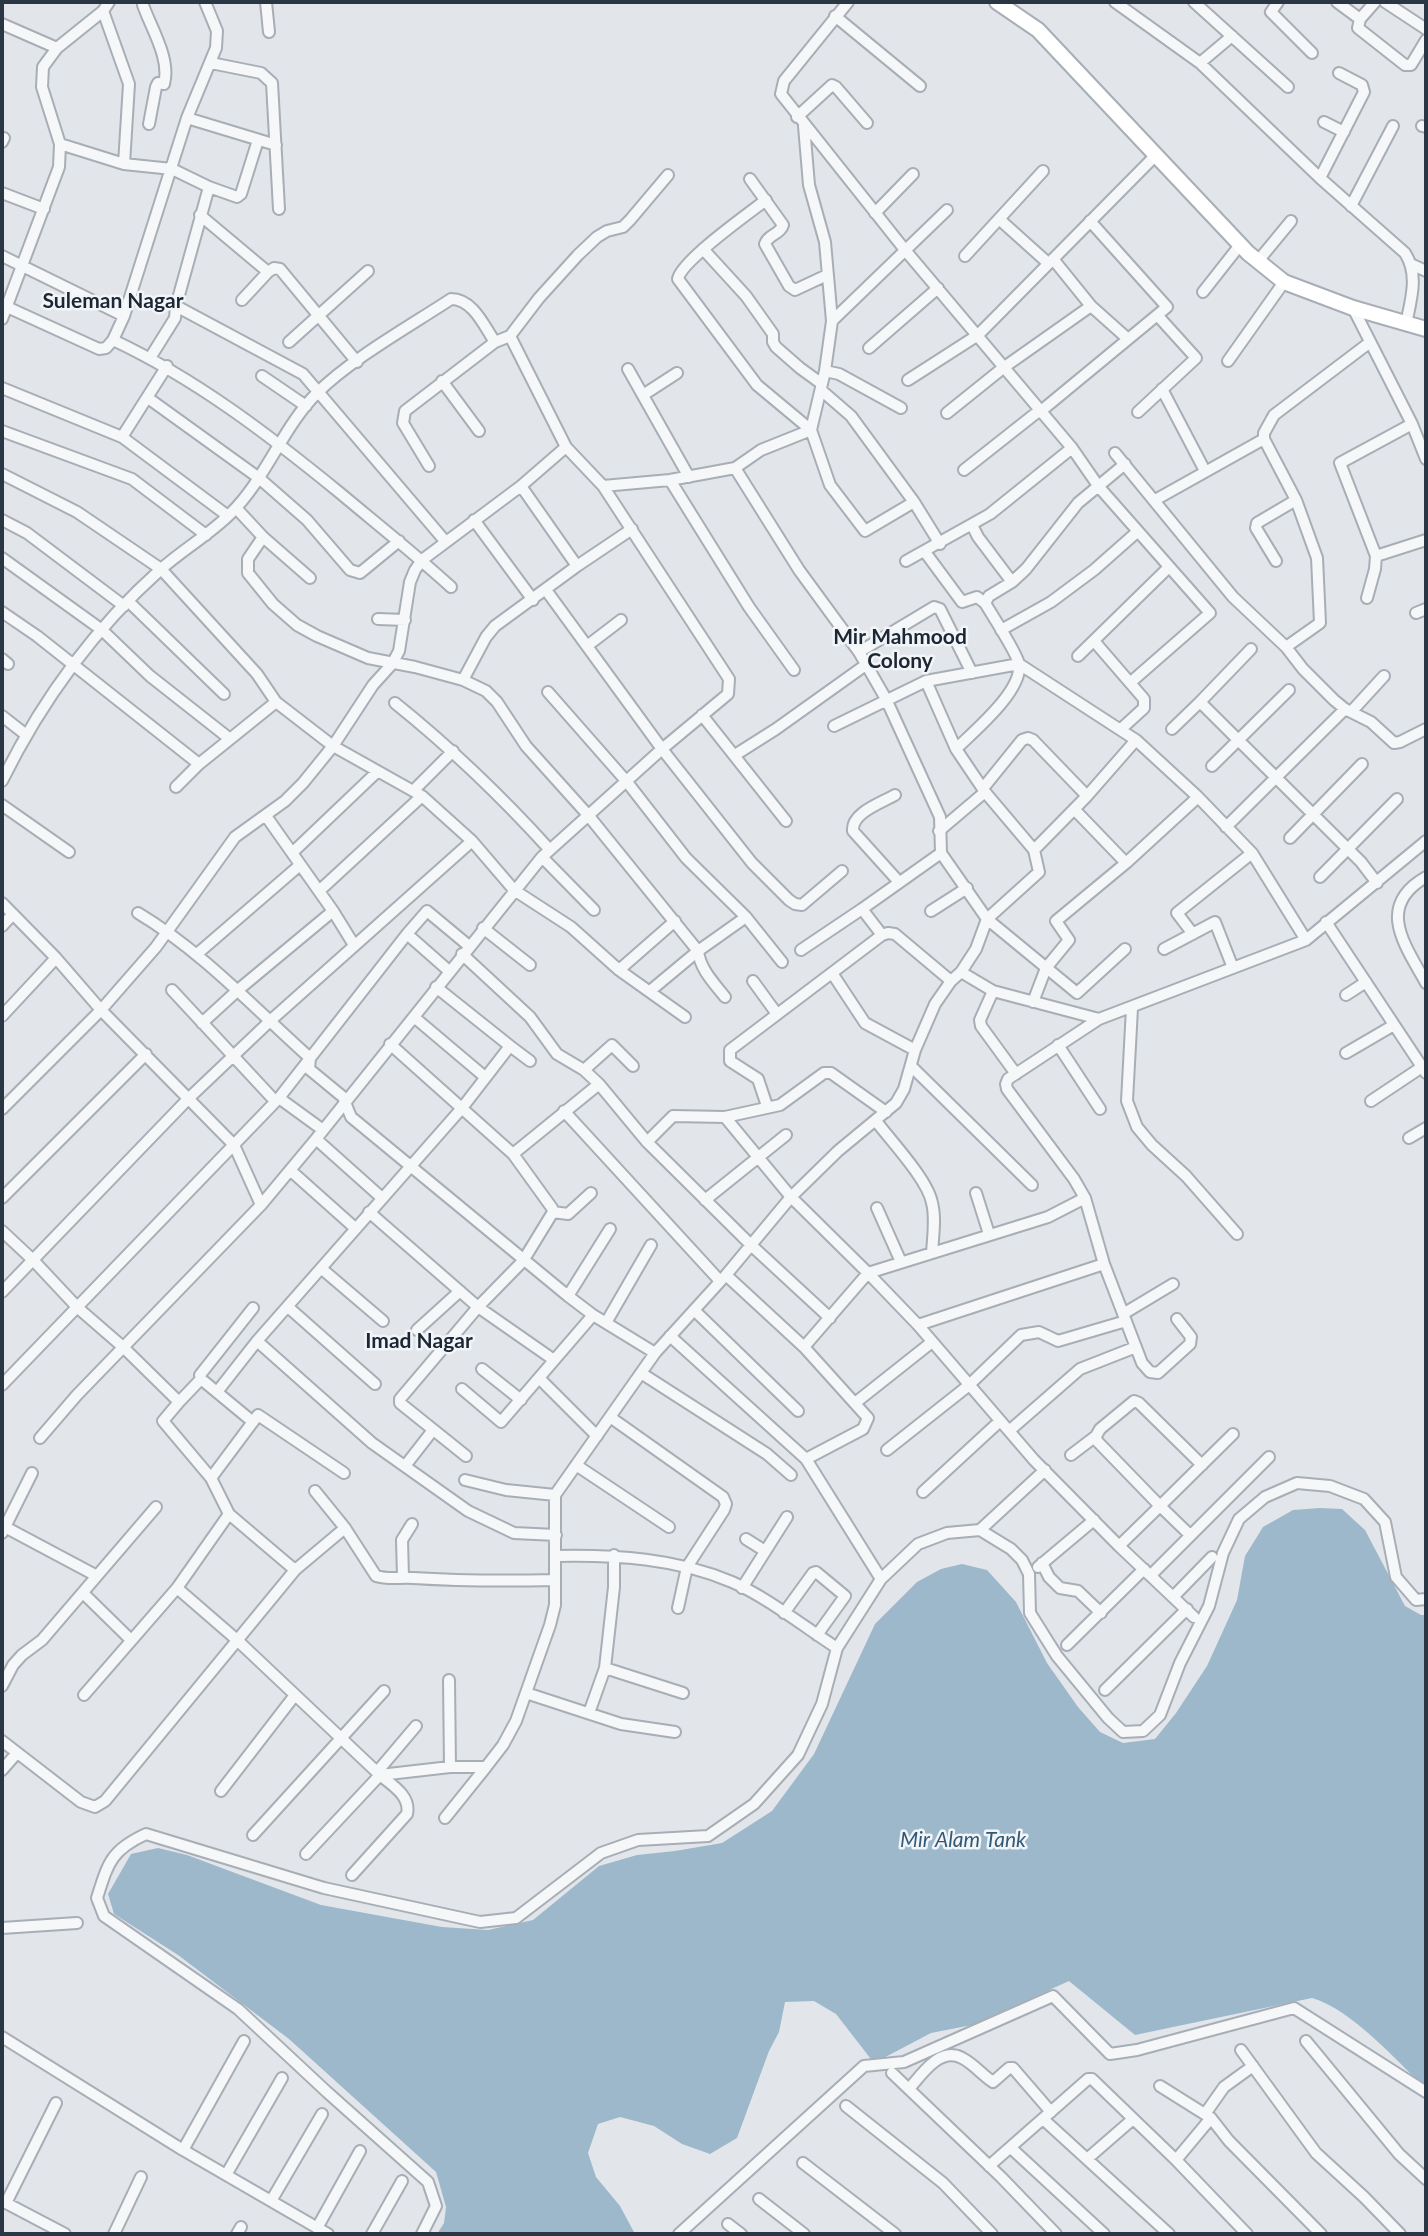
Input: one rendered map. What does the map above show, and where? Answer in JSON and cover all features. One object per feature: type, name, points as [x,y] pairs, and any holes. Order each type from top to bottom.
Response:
[{"type":"main road","points":[[997,2],[1038,30],[1240,245],[1284,282],[1353,308],[1426,329]]},
{"type":"street","points":[[7,307],[99,349],[106,348],[113,340],[124,316],[187,118],[216,48],[217,31],[205,2]]},
{"type":"street","points":[[266,2],[269,32]]},
{"type":"street","points":[[848,2],[784,81],[781,94],[905,250],[1072,448],[1099,487],[1210,613],[1131,682]]},
{"type":"street","points":[[1116,2],[1200,63],[1320,178],[1405,253],[1413,265],[1426,271]]},
{"type":"street","points":[[1194,2],[1288,87]]},
{"type":"street","points":[[1278,2],[1271,12],[1312,53]]},
{"type":"street","points":[[1338,2],[1360,19]]},
{"type":"street","points":[[1375,2],[1360,19],[1358,28],[1405,65],[1411,65],[1415,61],[1426,40]]},
{"type":"street","points":[[1385,2],[1426,29]]},
{"type":"street","points":[[145,3],[163,56],[166,80],[164,84],[158,83],[156,87],[149,124]]},
{"type":"street","points":[[2,319],[59,167],[60,144],[43,87],[43,67],[57,48],[106,6],[129,83],[124,164]]},
{"type":"street","points":[[835,16],[920,86]]},
{"type":"street","points":[[2,24],[57,48]]},
{"type":"street","points":[[1200,63],[1232,36]]},
{"type":"street","points":[[211,63],[261,73],[272,83],[279,209]]},
{"type":"street","points":[[1320,178],[1365,88],[1339,73]]},
{"type":"street","points":[[811,429],[822,387],[832,321],[825,242],[808,185],[800,121],[832,85],[867,123]]},
{"type":"street","points":[[187,118],[276,145]]},
{"type":"street","points":[[1324,122],[1344,132]]},
{"type":"street","points":[[1352,206],[1393,126]]},
{"type":"street","points":[[60,144],[124,164],[172,169],[237,197],[241,194],[258,140]]},
{"type":"street","points":[[908,380],[978,335],[1154,156]]},
{"type":"street","points":[[965,256],[1043,171]]},
{"type":"street","points":[[875,213],[913,174]]},
{"type":"street","points":[[429,466],[403,423],[405,411],[495,342],[510,336],[539,298],[578,255],[597,237],[623,227],[668,175]]},
{"type":"street","points":[[750,179],[783,225],[780,231],[768,237],[765,244],[789,286],[795,290],[828,275]]},
{"type":"street","points":[[150,358],[175,318],[209,187]]},
{"type":"street","points":[[2,193],[44,209]]},
{"type":"street","points":[[766,200],[703,249],[680,273],[678,279],[757,385],[811,429],[830,485],[865,531],[914,502]]},
{"type":"street","points":[[832,321],[947,210]]},
{"type":"street","points":[[200,215],[268,272]]},
{"type":"street","points":[[999,219],[1051,261],[1091,306],[1128,339]]},
{"type":"street","points":[[964,470],[1166,308],[1090,221]]},
{"type":"street","points":[[1258,261],[1291,221]]},
{"type":"street","points":[[1203,292],[1240,245]]},
{"type":"street","points":[[703,249],[746,296],[773,334],[776,347],[852,416],[914,502],[940,544]]},
{"type":"street","points":[[2,256],[124,316]]},
{"type":"street","points":[[1406,324],[1413,265]]},
{"type":"street","points":[[242,300],[268,272],[274,268],[280,269],[357,362]]},
{"type":"street","points":[[289,342],[368,271]]},
{"type":"street","points":[[1228,361],[1284,282]]},
{"type":"street","points":[[869,348],[938,288]]},
{"type":"street","points":[[2,781],[25,734],[73,663],[161,569],[232,512],[259,478],[317,392],[452,299],[468,303],[495,342]]},
{"type":"street","points":[[176,306],[303,374],[445,541]]},
{"type":"street","points":[[947,413],[1003,368],[1091,306]]},
{"type":"street","points":[[1353,308],[1412,424],[1426,459]]},
{"type":"street","points":[[1138,412],[1196,356],[1158,316]]},
{"type":"street","points":[[40,1438],[124,1346],[261,1205],[546,853],[728,694],[729,679],[632,529],[603,486],[566,447],[510,336]]},
{"type":"street","points":[[113,340],[167,366],[280,444],[422,560],[451,587]]},
{"type":"street","points":[[1286,647],[1320,623],[1317,558],[1296,500],[1264,439],[1264,433],[1274,415],[1369,342]]},
{"type":"street","points":[[122,437],[167,366]]},
{"type":"street","points":[[628,369],[689,477]]},
{"type":"street","points":[[825,371],[839,374],[901,408]]},
{"type":"street","points":[[643,395],[677,373]]},
{"type":"street","points":[[262,376],[306,406]]},
{"type":"street","points":[[442,381],[480,432]]},
{"type":"street","points":[[2,388],[122,437],[232,512],[310,578]]},
{"type":"street","points":[[1162,389],[1205,471]]},
{"type":"street","points":[[148,398],[259,478],[307,520],[332,550],[356,572],[364,570],[399,541]]},
{"type":"street","points":[[1367,598],[1376,556],[1340,463],[1412,424]]},
{"type":"street","points":[[603,486],[670,480],[735,468],[761,450],[811,429]]},
{"type":"street","points":[[2,431],[132,479],[206,535]]},
{"type":"street","points":[[1155,500],[1264,439]]},
{"type":"street","points":[[2,1109],[100,1010],[156,947],[235,837],[266,816],[303,783],[333,746],[399,651],[410,582],[422,560],[521,486],[566,447]]},
{"type":"street","points":[[906,561],[990,514],[1072,448]]},
{"type":"street","points":[[1115,453],[1233,597],[1348,711],[1371,722],[1394,743],[1426,729]]},
{"type":"street","points":[[985,603],[989,596],[1012,582],[1026,569],[1078,503],[1125,464]]},
{"type":"street","points":[[735,468],[799,570],[867,664],[940,817],[941,853],[987,919],[1077,993],[1125,949]]},
{"type":"street","points":[[2,474],[77,512],[161,569],[257,674],[276,702],[333,746],[418,794],[472,841],[514,890],[571,928],[619,970],[685,1017]]},
{"type":"street","points":[[670,480],[749,607],[794,670]]},
{"type":"street","points":[[521,486],[577,566]]},
{"type":"street","points":[[1276,561],[1256,528],[1257,523],[1296,500]]},
{"type":"street","points":[[2,520],[27,533],[126,604],[224,695]]},
{"type":"street","points":[[474,520],[533,600]]},
{"type":"street","points":[[972,525],[1012,582]]},
{"type":"street","points":[[463,680],[486,636],[503,620],[632,529]]},
{"type":"street","points":[[1000,630],[1051,602],[1094,570],[1137,532]]},
{"type":"street","points":[[263,537],[248,559],[246,567],[255,584],[297,625],[368,658],[463,680],[486,691],[497,702],[526,746],[589,815],[675,921],[698,951],[704,970],[725,997]]},
{"type":"street","points":[[1376,556],[1426,540]]},
{"type":"street","points":[[925,552],[962,602],[977,597],[985,603],[1019,664],[1136,740],[1198,797],[1252,853],[1306,940]]},
{"type":"street","points":[[2,558],[102,630],[150,676],[230,740]]},
{"type":"street","points":[[1078,656],[1169,567]]},
{"type":"street","points":[[546,590],[663,749],[752,863],[789,900],[802,905],[842,871]]},
{"type":"street","points":[[859,652],[934,607],[940,609],[972,673]]},
{"type":"street","points":[[2,612],[73,663],[199,764]]},
{"type":"street","points":[[378,619],[405,620]]},
{"type":"street","points":[[587,646],[621,620]]},
{"type":"street","points":[[1094,642],[1144,699],[1144,708],[1121,729]]},
{"type":"street","points":[[1172,729],[1251,649]]},
{"type":"street","points":[[735,755],[867,664]]},
{"type":"street","points":[[834,726],[926,681],[1019,664]]},
{"type":"street","points":[[956,750],[1001,704],[1017,680],[1019,664]]},
{"type":"street","points":[[1226,827],[1384,676]]},
{"type":"street","points":[[445,1818],[510,1733],[550,1625],[555,1605],[555,1495],[670,1336],[791,1197],[838,1151],[896,1103],[904,1089],[915,1050],[935,1004],[976,948],[987,919],[1038,872],[1034,850],[956,750],[926,681]]},
{"type":"street","points":[[1212,766],[1289,690]]},
{"type":"street","points":[[548,692],[627,782],[686,858],[746,917],[782,962]]},
{"type":"street","points":[[176,787],[199,764],[276,702]]},
{"type":"street","points":[[1200,702],[1348,849],[1377,883]]},
{"type":"street","points":[[395,703],[453,751],[508,804],[594,910]]},
{"type":"street","points":[[702,715],[786,821]]},
{"type":"street","points":[[2,716],[25,734]]},
{"type":"street","points":[[939,831],[984,789],[1022,740],[1028,738],[1087,796]]},
{"type":"street","points":[[1034,850],[1087,796],[1136,740]]},
{"type":"street","points":[[319,891],[418,794],[453,751]]},
{"type":"street","points":[[1290,838],[1362,764]]},
{"type":"street","points":[[292,853],[377,772]]},
{"type":"street","points":[[895,795],[856,818],[852,827],[899,882]]},
{"type":"street","points":[[1033,1002],[1046,968],[1069,940],[1056,921],[1126,863],[1198,797]]},
{"type":"street","points":[[1320,877],[1397,799]]},
{"type":"street","points":[[2,804],[69,852]]},
{"type":"street","points":[[1074,809],[1126,863]]},
{"type":"street","points":[[266,816],[333,911],[354,946]]},
{"type":"street","points":[[2,1292],[188,1098],[472,841]]},
{"type":"street","points":[[1177,1319],[1191,1337],[1190,1344],[1158,1373],[1150,1372],[1142,1363],[1104,1264],[1085,1198],[1074,1179],[1007,1089],[1008,1079],[1099,1020],[1306,940],[1426,841]]},
{"type":"street","points":[[801,950],[941,853]]},
{"type":"street","points":[[1193,934],[1177,914],[1252,853]]},
{"type":"street","points":[[197,954],[300,865]]},
{"type":"street","points":[[1426,877],[1411,886],[1398,910],[1401,938],[1426,983]]},
{"type":"street","points":[[931,911],[967,888]]},
{"type":"street","points":[[2,903],[56,958],[100,1010],[234,1145],[261,1205]]},
{"type":"street","points":[[862,909],[881,935]]},
{"type":"street","points":[[202,1023],[333,911]]},
{"type":"street","points":[[2,1385],[277,1100],[427,911],[530,1017],[557,1054],[584,1070],[599,1084],[647,1142],[751,1245],[831,1318]]},
{"type":"street","points":[[138,913],[167,930],[197,954],[310,1058]]},
{"type":"street","points":[[2,926],[13,914]]},
{"type":"street","points":[[650,991],[698,951],[746,917]]},
{"type":"street","points":[[619,970],[675,921]]},
{"type":"street","points":[[1164,949],[1215,922],[1233,968]]},
{"type":"street","points":[[1326,922],[1424,1070],[1371,1101]]},
{"type":"street","points":[[483,928],[530,965]]},
{"type":"street","points":[[407,934],[449,971]]},
{"type":"street","points":[[767,1106],[758,1079],[736,1066],[728,1057],[730,1050],[881,935],[895,934],[951,981]]},
{"type":"street","points":[[2,1016],[56,958]]},
{"type":"street","points":[[832,972],[865,1023],[915,1050]]},
{"type":"street","points":[[961,972],[993,991],[1099,1020]]},
{"type":"street","points":[[753,981],[777,1014]]},
{"type":"street","points":[[1346,995],[1366,982]]},
{"type":"street","points":[[436,987],[530,1061]]},
{"type":"street","points":[[172,990],[232,1057],[277,1100],[320,1135],[382,1198]]},
{"type":"street","points":[[993,991],[980,1020],[981,1026],[1016,1074]]},
{"type":"street","points":[[1132,1008],[1127,1101],[1136,1127],[1186,1176],[1237,1234]]},
{"type":"street","points":[[414,1017],[485,1077]]},
{"type":"street","points":[[1346,1053],[1394,1025]]},
{"type":"street","points":[[390,1044],[513,1154],[553,1212]]},
{"type":"street","points":[[584,1070],[612,1045],[633,1066]]},
{"type":"street","points":[[1058,1045],[1100,1109]]},
{"type":"street","points":[[216,1392],[257,1341],[462,1108],[509,1046]]},
{"type":"street","points":[[2,1198],[146,1054]]},
{"type":"street","points":[[310,1058],[309,1069],[343,1097],[351,1117],[568,1296],[593,1315],[656,1353]]},
{"type":"street","points":[[911,1066],[1032,1185]]},
{"type":"street","points":[[647,1142],[673,1116],[725,1117],[785,1103],[824,1073],[831,1073],[886,1112]]},
{"type":"street","points":[[513,1154],[599,1084]]},
{"type":"street","points":[[564,1111],[723,1278],[804,1347],[867,1418],[863,1429],[806,1459]]},
{"type":"street","points":[[725,1117],[791,1197],[918,1325],[1009,1432],[1119,1546],[1190,1613],[1105,1690]]},
{"type":"street","points":[[876,1121],[926,1186],[932,1200],[932,1252]]},
{"type":"street","points":[[1409,1138],[1426,1128]]},
{"type":"street","points":[[705,1199],[786,1135]]},
{"type":"street","points":[[290,1170],[355,1228]]},
{"type":"street","points":[[553,1212],[568,1214],[591,1192]]},
{"type":"street","points":[[976,1193],[989,1234]]},
{"type":"street","points":[[804,1347],[868,1273],[1048,1217],[1085,1198]]},
{"type":"street","points":[[877,1208],[901,1262]]},
{"type":"street","points":[[369,1212],[478,1307],[554,1360]]},
{"type":"street","points":[[466,1455],[400,1404],[400,1399],[478,1307],[523,1261],[553,1212]]},
{"type":"street","points":[[568,1296],[610,1229]]},
{"type":"street","points":[[2,1231],[78,1308],[124,1346],[179,1402]]},
{"type":"street","points":[[607,1321],[651,1245]]},
{"type":"street","points":[[918,1325],[1104,1264]]},
{"type":"street","points":[[323,1269],[383,1321]]},
{"type":"street","points":[[887,1450],[968,1386],[1021,1335],[1039,1332],[1058,1341],[1125,1318],[1173,1284]]},
{"type":"street","points":[[417,1330],[460,1291]]},
{"type":"street","points":[[288,1307],[375,1384]]},
{"type":"street","points":[[253,1308],[200,1375],[201,1379],[163,1421],[211,1478],[229,1514],[295,1570]]},
{"type":"street","points":[[694,1310],[798,1411]]},
{"type":"street","points":[[462,1390],[501,1422],[593,1315]]},
{"type":"street","points":[[670,1336],[806,1459],[881,1579]]},
{"type":"street","points":[[257,1341],[372,1443],[468,1511],[514,1533],[556,1535]]},
{"type":"street","points":[[855,1403],[932,1342]]},
{"type":"street","points":[[1009,1432],[1080,1369],[1136,1347]]},
{"type":"street","points":[[482,1369],[521,1400]]},
{"type":"street","points":[[641,1373],[767,1454],[791,1475]]},
{"type":"street","points":[[539,1378],[597,1436]]},
{"type":"street","points":[[201,1379],[253,1422]]},
{"type":"street","points":[[1071,1455],[1135,1401],[1202,1465]]},
{"type":"street","points":[[211,1478],[258,1415],[344,1472]]},
{"type":"street","points":[[610,1417],[723,1497],[726,1504],[687,1567],[678,1608]]},
{"type":"street","points":[[923,1492],[1000,1421]]},
{"type":"street","points":[[405,1466],[433,1430]]},
{"type":"street","points":[[1119,1546],[1233,1434]]},
{"type":"street","points":[[1096,1436],[1097,1441],[1190,1535]]},
{"type":"street","points":[[1068,1645],[1190,1535],[1269,1457]]},
{"type":"street","points":[[576,1465],[669,1527]]},
{"type":"street","points":[[980,1530],[1045,1470]]},
{"type":"street","points":[[32,1473],[4,1530],[97,1576]]},
{"type":"street","points":[[465,1480],[506,1490],[555,1495]]},
{"type":"street","points":[[422,2234],[436,2206],[428,2182],[238,2009],[104,1916],[97,1898],[114,1854],[146,1834],[324,1888],[480,1922],[516,1918],[601,1853],[638,1840],[708,1836],[754,1804],[798,1755],[822,1704],[837,1648],[881,1579],[918,1544],[947,1533],[980,1530],[1011,1549],[1023,1560],[1029,1574],[1030,1614],[1056,1656],[1123,1732],[1143,1731],[1160,1714],[1180,1663],[1209,1606],[1223,1553],[1239,1519],[1265,1497],[1297,1483],[1330,1486],[1364,1499],[1385,1522],[1396,1577],[1416,1600],[1426,1599]]},
{"type":"street","points":[[315,1491],[345,1528],[376,1576],[388,1580],[403,1577],[466,1581],[555,1580]]},
{"type":"street","points":[[2,1686],[13,1665],[42,1640],[156,1507]]},
{"type":"street","points":[[84,1695],[177,1588],[229,1514]]},
{"type":"street","points":[[742,1588],[787,1517]]},
{"type":"street","points":[[1094,1520],[1040,1565],[1060,1588],[1079,1591],[1101,1613]]},
{"type":"street","points":[[403,1577],[402,1540],[412,1524]]},
{"type":"street","points":[[2,1741],[81,1802],[94,1807],[105,1801],[295,1570],[345,1528]]},
{"type":"street","points":[[746,1539],[765,1551]]},
{"type":"street","points":[[589,1713],[605,1668],[614,1587],[614,1555]]},
{"type":"street","points":[[556,1556],[614,1555],[687,1567],[732,1582],[837,1648]]},
{"type":"street","points":[[1174,1596],[1212,1557]]},
{"type":"street","points":[[784,1613],[816,1572],[845,1596],[817,1635]]},
{"type":"street","points":[[177,1588],[237,1640],[405,1798],[409,1806],[407,1814],[352,1875]]},
{"type":"street","points":[[82,1593],[131,1640]]},
{"type":"street","points":[[605,1668],[683,1693]]},
{"type":"street","points":[[449,1679],[450,1767]]},
{"type":"street","points":[[253,1835],[384,1690]]},
{"type":"street","points":[[526,1693],[621,1724],[675,1732]]},
{"type":"street","points":[[221,1791],[295,1695]]},
{"type":"street","points":[[306,1854],[416,1726]]},
{"type":"street","points":[[2,1770],[17,1753]]},
{"type":"street","points":[[378,1773],[486,1767]]},
{"type":"street","points":[[2,1928],[76,1923]]},
{"type":"street","points":[[679,2234],[864,2066],[904,2062],[1053,1996],[1110,2054],[1137,2050],[1294,2008],[1426,2092]]},
{"type":"street","points":[[2,2036],[183,2150],[328,2234]]},
{"type":"street","points":[[183,2150],[244,2041]]},
{"type":"street","points":[[1306,2041],[1399,2154],[1426,2179]]},
{"type":"street","points":[[1241,2050],[1316,2153],[1400,2234]]},
{"type":"street","points":[[909,2089],[930,2065],[943,2057],[962,2057],[993,2082],[1009,2068],[1013,2068],[1047,2115],[1087,2159],[1169,2234]]},
{"type":"street","points":[[1175,2160],[1208,2116],[1224,2087],[1253,2066]]},
{"type":"street","points":[[892,2073],[1056,2234]]},
{"type":"street","points":[[226,2175],[282,2078]]},
{"type":"street","points":[[989,2166],[1088,2079],[1092,2079],[1247,2234]]},
{"type":"street","points":[[1160,2086],[1208,2116],[1229,2141],[1321,2234]]},
{"type":"street","points":[[56,2103],[4,2202],[65,2234]]},
{"type":"street","points":[[846,2106],[943,2183],[992,2234]]},
{"type":"street","points":[[271,2201],[322,2114]]},
{"type":"street","points":[[1087,2159],[1133,2119]]},
{"type":"street","points":[[1011,2148],[1104,2234]]},
{"type":"street","points":[[317,2228],[360,2151]]},
{"type":"street","points":[[803,2164],[895,2234]]},
{"type":"street","points":[[114,2234],[141,2177]]},
{"type":"street","points":[[372,2234],[402,2181]]},
{"type":"street","points":[[759,2199],[804,2234]]},
{"type":"street","points":[[728,2224],[741,2234]]},
{"type":"water","name":"Mir Alam Tank","points":[[1342,1509],[1365,1530],[1405,1606],[1426,1615],[1426,2089],[1357,2024],[1327,2004],[1312,1998],[1135,2035],[1069,1981],[972,2025],[931,2033],[874,2063],[836,2014],[814,2001],[785,2002],[779,2032],[769,2051],[737,2138],[710,2154],[682,2144],[654,2126],[620,2117],[598,2124],[588,2153],[596,2177],[620,2206],[635,2234],[437,2234],[444,2223],[446,2207],[436,2172],[289,2039],[178,1955],[114,1914],[108,1894],[131,1854],[158,1848],[187,1855],[321,1905],[442,1927],[488,1930],[533,1920],[599,1866],[637,1855],[722,1843],[772,1811],[814,1754],[875,1624],[917,1582],[941,1569],[962,1564],[987,1570],[1016,1602],[1047,1663],[1078,1707],[1100,1732],[1123,1743],[1155,1739],[1207,1666],[1237,1600],[1245,1556],[1263,1527],[1293,1510]]},
{"type":"district","name":"Suleman Nagar","points":[[113,301]]},
{"type":"district","name":"Mir Mahmood Colony","points":[[900,649]]},
{"type":"district","name":"Imad Nagar","points":[[419,1341]]}]
